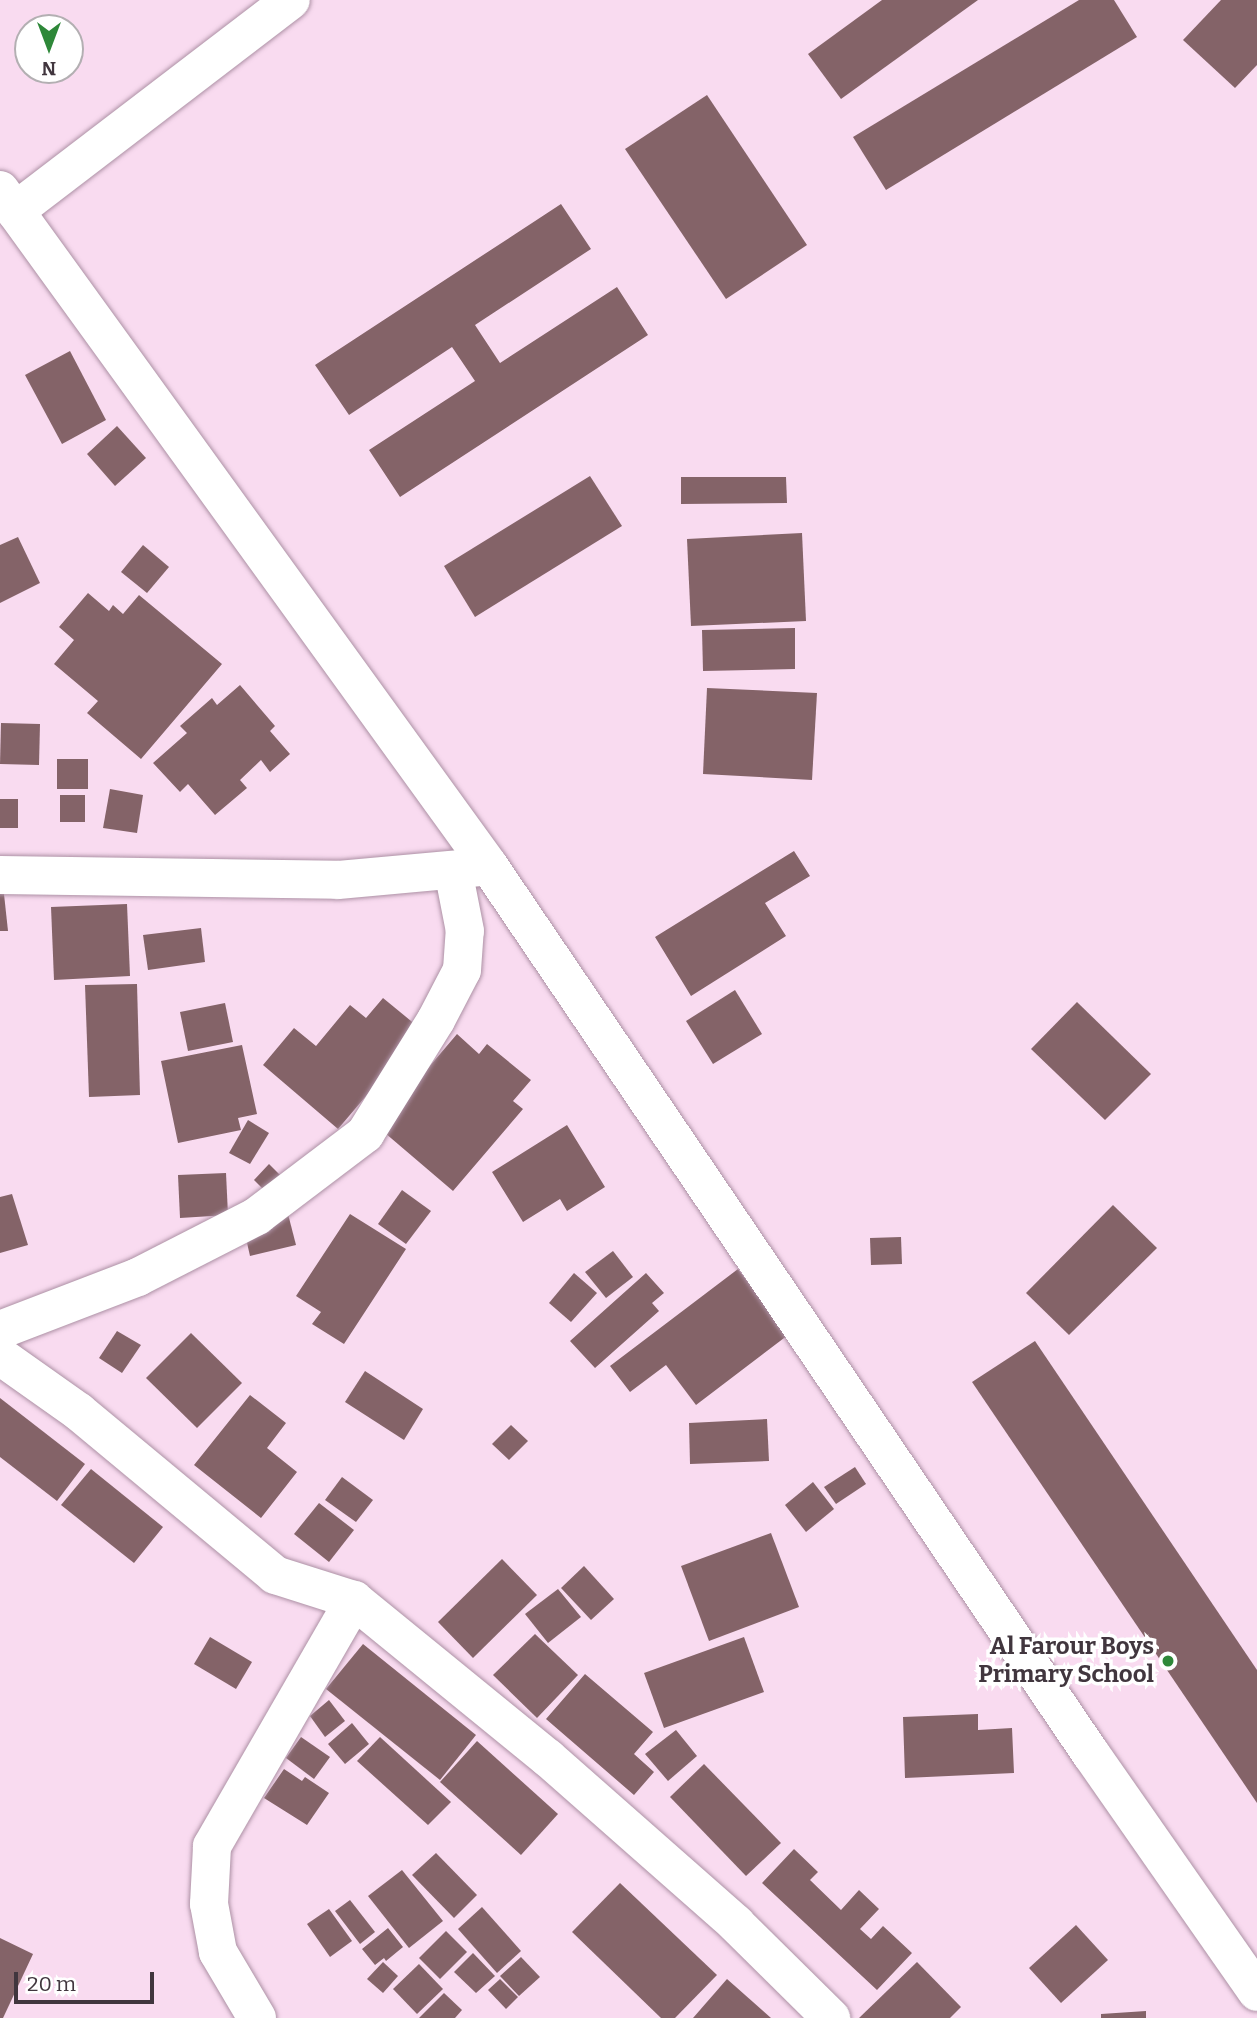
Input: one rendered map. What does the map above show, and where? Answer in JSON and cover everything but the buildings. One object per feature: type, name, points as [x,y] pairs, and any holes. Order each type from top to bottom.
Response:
[{"type":"street","points":[[291,0],[8,201],[1257,1992]]},
{"type":"street","points":[[0,875],[338,880],[471,868]]},
{"type":"street","points":[[0,1330],[138,1277],[257,1216],[365,1134],[436,1020],[462,970],[471,868]]},
{"type":"street","points":[[0,1356],[79,1412],[275,1575],[354,1600],[548,1758],[736,1924],[831,2018]]},
{"type":"street","points":[[257,2018],[218,1952],[209,1904],[212,1846],[354,1600]]},
{"type":"place","name":"Al Farour Boys Primary School","points":[[1168,1661]]}]
